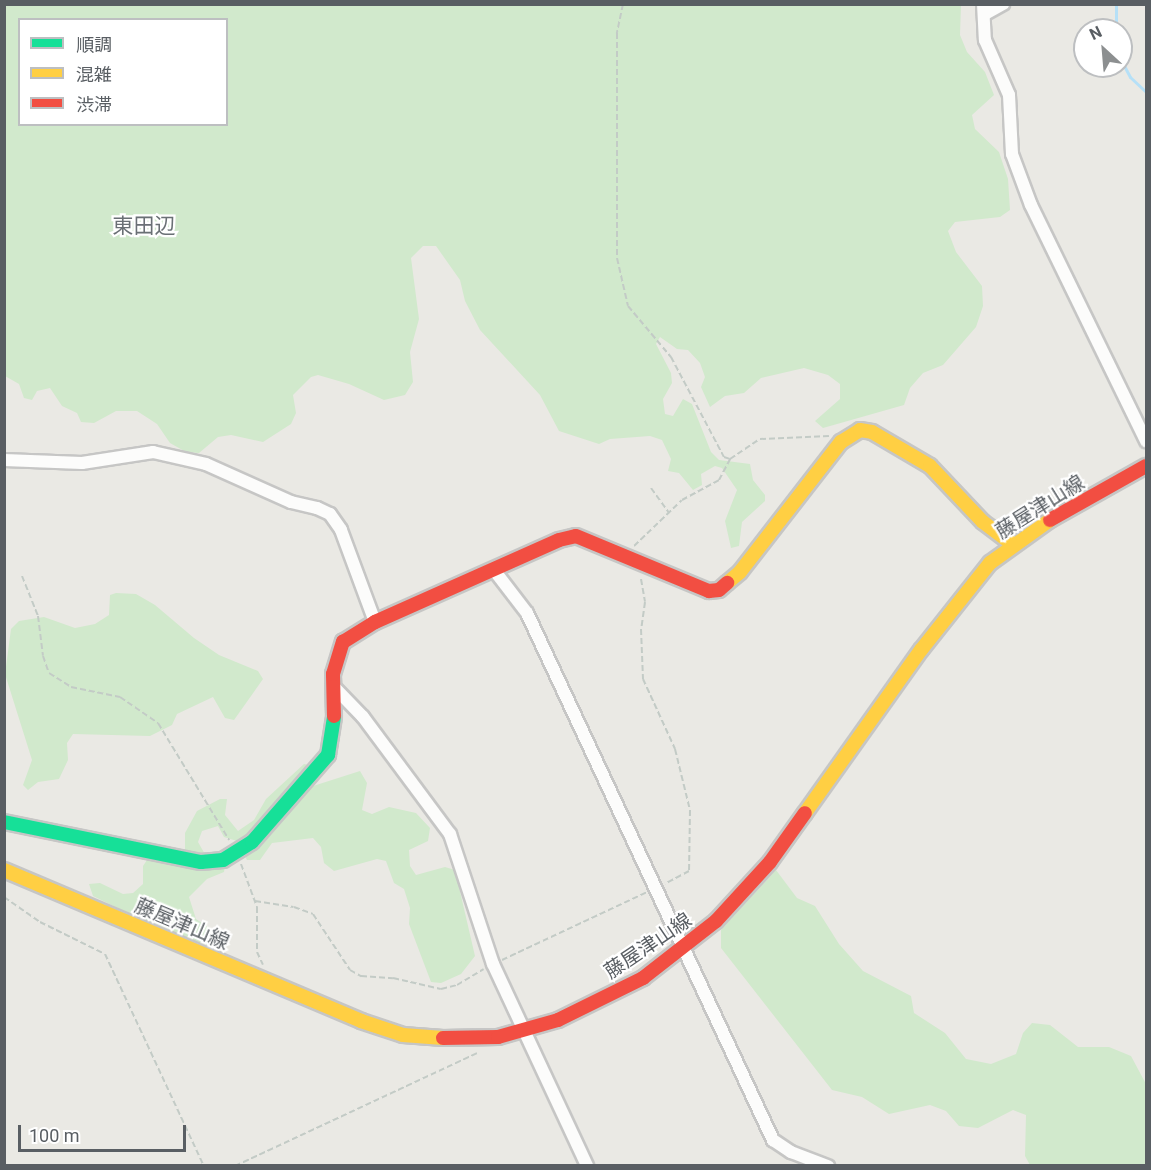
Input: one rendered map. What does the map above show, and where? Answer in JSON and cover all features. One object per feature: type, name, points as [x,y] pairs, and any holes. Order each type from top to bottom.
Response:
[{"type":"main road","points":[[4,822],[201,862],[223,860],[236,854],[291,800],[328,755],[333,741],[334,667],[343,642],[375,622],[559,540],[576,536],[631,556],[709,591],[728,585],[841,442],[860,430],[906,450],[930,466],[983,522],[1012,544]]},
{"type":"main road","name":"藤屋津山線","points":[[4,870],[264,980],[403,1035],[465,1040],[498,1037],[558,1020],[620,991],[685,948],[716,921],[763,871],[969,585],[1012,544],[1146,466]]},
{"type":"street","points":[[1003,4],[984,9],[985,40],[1009,95],[1012,154],[1031,205],[1146,441]]},
{"type":"street","points":[[4,460],[82,463],[153,452],[206,465],[291,502],[317,508],[330,514],[341,530],[375,622]]},
{"type":"street","points":[[494,570],[524,606],[773,1140],[791,1152],[828,1166]]},
{"type":"street","points":[[334,688],[363,717],[450,834],[493,964],[587,1166]]},
{"type":"path","points":[[622,4],[617,33],[617,258],[628,306],[671,357],[720,454],[730,459]]},
{"type":"path","points":[[631,556],[638,540],[669,513],[719,480],[730,459],[760,439],[823,435],[841,442]]},
{"type":"path","points":[[651,488],[669,513]]},
{"type":"path","points":[[22,576],[38,616],[43,656],[49,673],[71,687],[120,696],[158,723],[236,854],[255,901],[257,952],[264,980]]},
{"type":"path","points":[[255,901],[294,907],[313,914],[350,970],[361,976],[393,978],[441,989],[457,986],[493,964],[689,871],[690,810],[675,749],[643,679],[641,629],[645,602],[640,577]]},
{"type":"path","points":[[4,897],[40,922],[105,954],[204,1166]]},
{"type":"path","points":[[235,1166],[447,1068],[485,1049],[498,1037]]},
{"type":"green space","points":[[4,5],[961,5],[960,35],[967,52],[985,72],[994,95],[972,115],[975,129],[999,152],[1008,179],[1010,210],[1000,217],[955,222],[948,231],[956,252],[982,286],[983,306],[976,327],[943,365],[923,373],[910,388],[904,405],[823,428],[815,421],[840,399],[840,384],[828,375],[804,368],[761,378],[744,393],[725,396],[710,407],[701,387],[705,377],[700,363],[688,350],[677,349],[660,337],[656,344],[671,373],[672,383],[663,399],[665,414],[673,416],[683,399],[692,404],[711,452],[719,460],[750,464],[753,480],[765,495],[765,501],[742,522],[739,546],[731,548],[725,521],[737,490],[722,468],[715,466],[701,474],[702,485],[693,490],[679,473],[668,471],[671,459],[662,440],[650,436],[610,439],[599,444],[559,431],[540,395],[480,330],[465,301],[460,280],[436,246],[423,246],[411,258],[419,319],[410,352],[413,382],[405,395],[384,400],[349,384],[318,375],[311,377],[293,395],[296,413],[291,424],[263,442],[231,435],[218,437],[199,453],[186,452],[170,443],[157,424],[137,411],[116,411],[94,423],[81,422],[77,413],[62,406],[50,388],[37,391],[32,400],[24,398],[19,384],[5,376]]},
{"type":"green space","points":[[136,594],[155,605],[194,638],[219,655],[258,671],[263,679],[234,720],[225,718],[213,697],[177,714],[172,725],[150,736],[73,734],[67,743],[68,760],[59,779],[38,782],[28,790],[23,785],[32,760],[5,674],[11,629],[19,621],[44,617],[75,628],[95,624],[109,615],[110,595]]},
{"type":"green space","points":[[304,764],[309,765],[310,787],[360,771],[367,783],[362,810],[372,814],[389,807],[416,813],[430,828],[428,841],[409,850],[410,866],[416,875],[445,867],[455,870],[475,956],[461,974],[441,983],[431,982],[409,924],[410,908],[404,889],[394,883],[386,861],[377,859],[334,871],[324,863],[321,847],[313,838],[272,843],[260,860],[247,860],[237,841],[224,837],[218,826],[202,831],[198,842],[210,863],[225,865],[224,872],[207,879],[189,897],[196,919],[212,930],[217,939],[210,946],[167,932],[93,896],[89,884],[100,883],[123,894],[133,893],[143,884],[143,866],[149,857],[185,853],[185,833],[197,811],[220,799],[227,799],[225,815],[238,831],[254,820],[266,799]]},
{"type":"green space","points":[[776,870],[797,898],[815,906],[839,944],[863,971],[911,996],[914,1013],[945,1033],[966,1059],[991,1064],[1016,1054],[1023,1033],[1032,1023],[1050,1025],[1078,1047],[1109,1047],[1131,1056],[1146,1084],[1146,1165],[1030,1165],[1025,1156],[1026,1115],[1013,1110],[978,1128],[959,1126],[946,1111],[930,1105],[889,1114],[862,1097],[832,1090],[721,948],[721,930]]},
{"type":"waterway","points":[[1116,4],[1116,18]]},
{"type":"waterway","points":[[1131,78],[1146,92]]},
{"type":"waterway","points":[[1146,284],[1146,296]]},
{"type":"traffic: fast","points":[[4,822],[201,862],[223,860],[252,842],[328,755],[334,716]]},
{"type":"traffic: slow","points":[[727,583],[740,572],[841,442],[860,430],[872,432],[930,466],[983,522],[1012,544]]},
{"type":"traffic: slow","points":[[805,813],[921,650],[990,563],[1050,520]]},
{"type":"traffic: slow","points":[[4,870],[361,1021],[403,1035],[443,1038]]},
{"type":"traffic: jam","points":[[1050,520],[1146,466]]},
{"type":"traffic: jam","points":[[334,716],[333,674],[343,642],[375,622],[559,540],[576,536],[709,591],[719,590],[727,583]]},
{"type":"traffic: jam","points":[[443,1038],[498,1037],[558,1020],[643,978],[716,921],[770,862],[805,813]]},
{"type":"district","name":"東田辺","points":[[144,226]]}]
